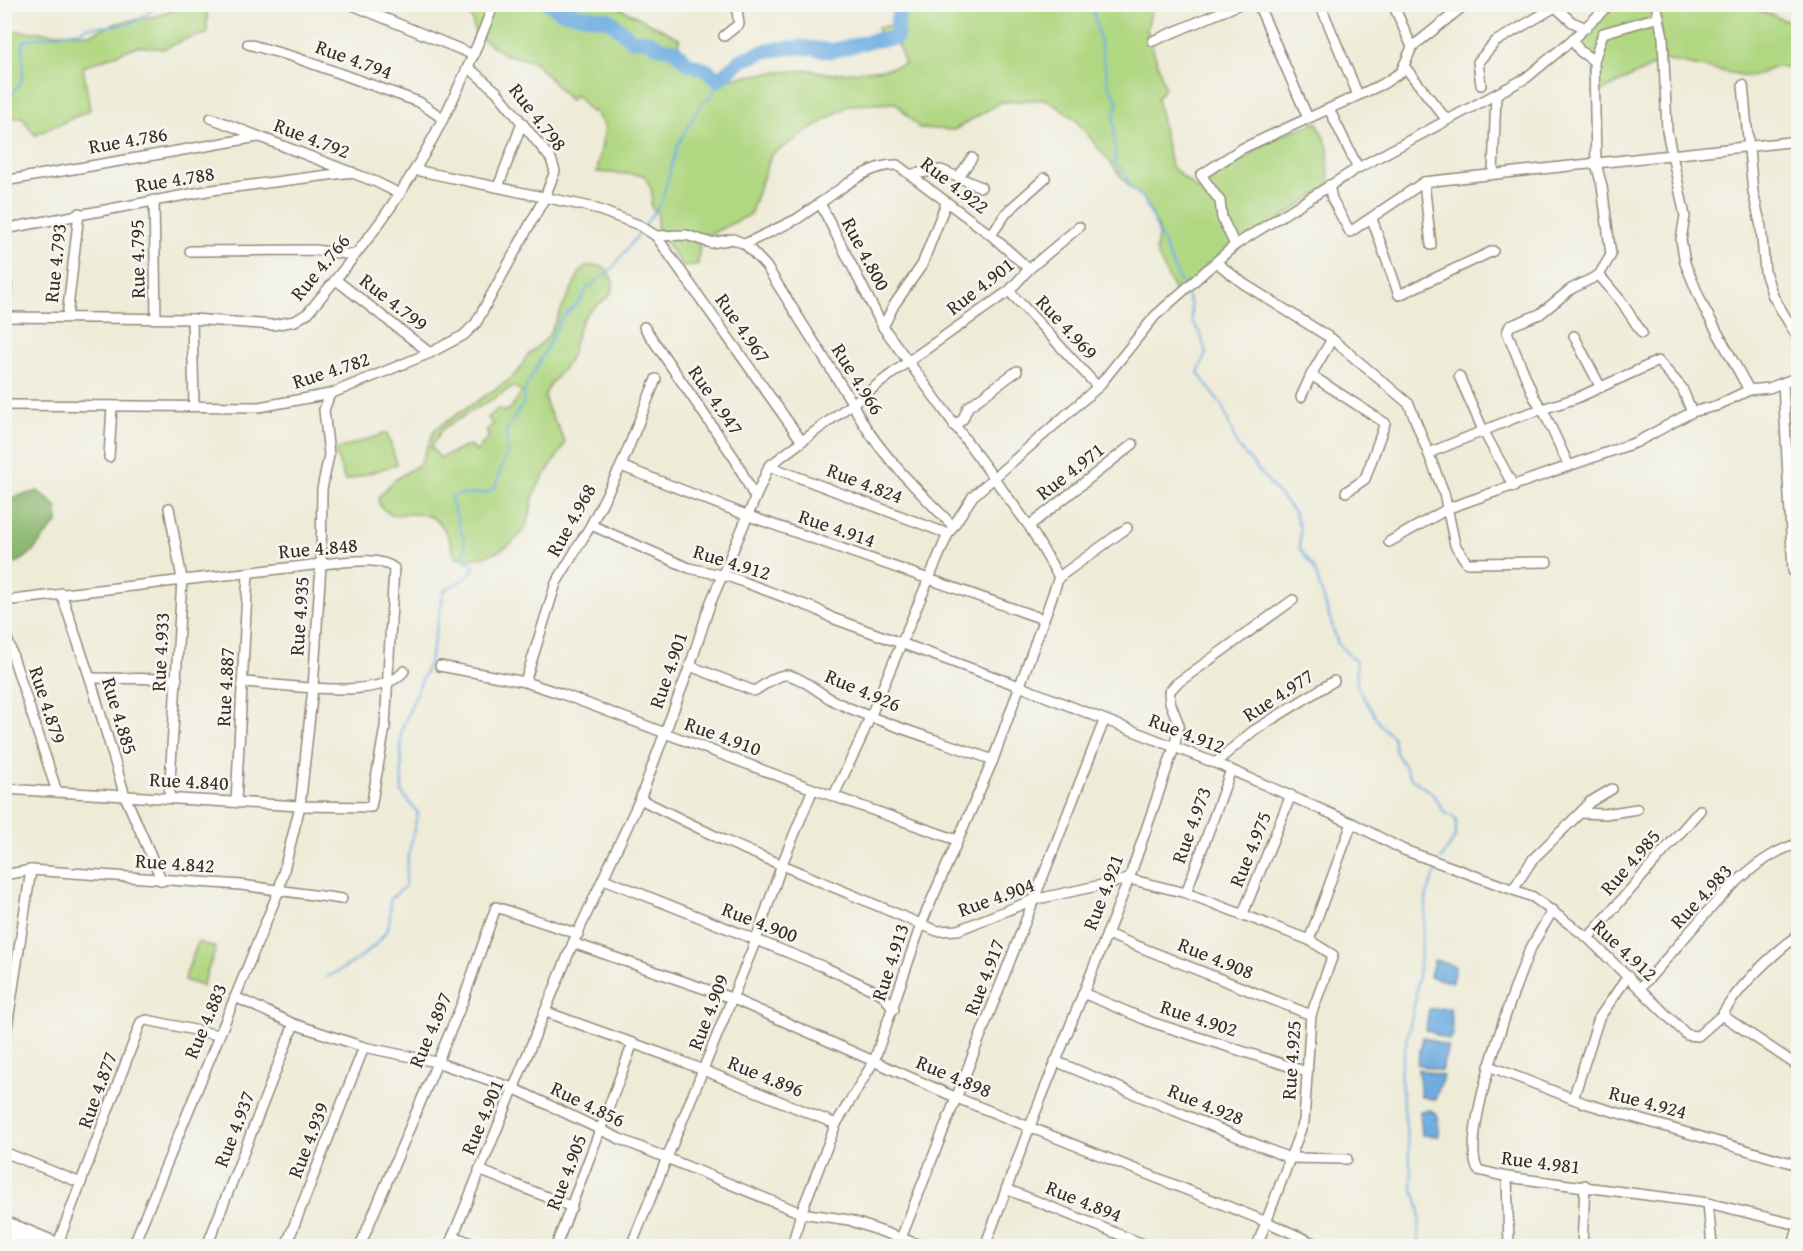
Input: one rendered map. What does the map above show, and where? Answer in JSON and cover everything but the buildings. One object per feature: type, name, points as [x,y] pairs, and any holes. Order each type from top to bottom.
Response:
[{"type":"main road","points":[[4,1222],[59,1246]]},
{"type":"main road","points":[[4,1234],[35,1246]]},
{"type":"street","points":[[350,4],[474,55]]},
{"type":"street","points":[[724,36],[739,24],[736,4]]},
{"type":"street","points":[[1153,41],[1217,9],[1240,4]]},
{"type":"street","points":[[1258,4],[1308,118]]},
{"type":"street","points":[[1320,4],[1358,95]]},
{"type":"street","points":[[1393,4],[1412,47]]},
{"type":"street","points":[[1235,245],[1222,218],[1220,201],[1201,175],[1241,149],[1398,75],[1412,47],[1466,4]]},
{"type":"street","points":[[834,795],[871,715],[950,529],[973,496],[1098,387],[1155,316],[1235,245],[1358,168],[1526,78],[1586,28],[1610,4]]},
{"type":"street","points":[[1656,4],[1663,37],[1667,131],[1685,216],[1682,240],[1685,263],[1703,306],[1749,390]]},
{"type":"street","points":[[1794,4],[1798,8]]},
{"type":"street","points":[[1481,85],[1478,62],[1480,58],[1501,38],[1553,6],[1572,22],[1586,28]]},
{"type":"street","name":"Rue 4.766","points":[[4,317],[192,318],[273,325],[295,321],[309,313],[400,194],[415,170],[469,68],[492,9]]},
{"type":"street","points":[[1569,466],[1509,342],[1508,329],[1540,314],[1571,289],[1599,275],[1611,255],[1602,186],[1596,164],[1594,61],[1604,33],[1659,17]]},
{"type":"street","points":[[1572,40],[1580,51],[1594,61]]},
{"type":"street","name":"Rue 4.794","points":[[248,44],[294,57],[419,102],[442,118]]},
{"type":"street","points":[[1404,66],[1446,119]]},
{"type":"street","name":"Rue 4.798","points":[[469,68],[497,92],[554,164],[555,171],[545,197]]},
{"type":"street","points":[[1743,85],[1753,192],[1761,227],[1765,272],[1773,296],[1798,338]]},
{"type":"street","points":[[1493,173],[1496,94]]},
{"type":"street","points":[[1329,109],[1358,168]]},
{"type":"street","name":"Rue 4.792","points":[[212,118],[352,172],[400,194]]},
{"type":"street","points":[[498,187],[522,123]]},
{"type":"street","name":"Rue 4.786","points":[[4,181],[258,137]]},
{"type":"street","points":[[1329,185],[1332,199],[1350,232],[1424,182],[1798,141]]},
{"type":"street","points":[[959,176],[972,158]]},
{"type":"street","name":"Rue 4.922","points":[[820,203],[873,169],[885,164],[897,165],[991,235],[1029,270]]},
{"type":"street","name":"Rue 4.800","points":[[415,170],[591,207],[639,225],[652,233],[686,236],[711,243],[733,239],[745,244],[797,219],[820,203],[883,327],[1029,526],[1059,577]]},
{"type":"street","points":[[912,174],[941,170],[981,187]]},
{"type":"street","name":"Rue 4.788","points":[[4,229],[154,200],[352,172]]},
{"type":"street","points":[[991,235],[1007,212],[1045,178]]},
{"type":"street","points":[[1424,182],[1431,245]]},
{"type":"street","name":"Rue 4.782","points":[[4,405],[259,407],[330,394],[430,353],[464,335],[476,323],[545,197]]},
{"type":"street","name":"Rue 4.795","points":[[154,200],[156,318]]},
{"type":"street","points":[[883,327],[894,305],[922,265],[946,203]]},
{"type":"street","name":"Rue 4.793","points":[[68,317],[79,213]]},
{"type":"street","points":[[1372,219],[1398,295],[1493,251]]},
{"type":"street","name":"Rue 4.901","points":[[449,1246],[576,938],[640,799],[690,666],[710,604],[754,496],[769,466],[909,361],[1009,291],[1029,270],[1079,227]]},
{"type":"street","name":"Rue 4.967","points":[[652,233],[801,440]]},
{"type":"street","name":"Rue 4.966","points":[[745,244],[766,266],[853,404],[859,419],[950,529]]},
{"type":"street","points":[[4,246],[7,290],[4,308]]},
{"type":"street","points":[[190,251],[314,250],[354,255]]},
{"type":"street","points":[[1217,263],[1244,284],[1332,339],[1409,404],[1449,508],[1455,545],[1467,563],[1547,562]]},
{"type":"street","points":[[1599,275],[1621,301],[1642,333]]},
{"type":"street","name":"Rue 4.799","points":[[336,280],[430,353]]},
{"type":"street","name":"Rue 4.969","points":[[1009,291],[1098,387]]},
{"type":"street","points":[[192,318],[194,406]]},
{"type":"street","name":"Rue 4.947","points":[[644,327],[735,459],[754,496]]},
{"type":"street","points":[[1574,336],[1600,386]]},
{"type":"street","points":[[1301,397],[1332,339]]},
{"type":"street","points":[[1429,453],[1483,430],[1543,410],[1658,361],[1682,388],[1692,412]]},
{"type":"street","points":[[954,426],[963,419],[968,407],[1017,371]]},
{"type":"street","points":[[1311,375],[1385,423],[1365,478],[1346,492]]},
{"type":"street","points":[[1459,376],[1483,430],[1514,487]]},
{"type":"street","points":[[1389,542],[1449,508],[1637,442],[1692,412],[1716,406],[1749,390],[1769,388],[1798,377]]},
{"type":"street","name":"Rue 4.968","points":[[525,682],[556,584],[591,525],[621,466],[629,440],[656,379]]},
{"type":"street","points":[[1783,383],[1793,571],[1798,575]]},
{"type":"street","name":"Rue 4.935","points":[[300,806],[321,564],[322,489],[329,455],[324,410],[330,394]]},
{"type":"street","points":[[109,457],[112,406]]},
{"type":"street","name":"Rue 4.971","points":[[1029,526],[1133,444]]},
{"type":"street","name":"Rue 4.914","points":[[621,466],[746,515],[846,548],[929,581],[1043,619]]},
{"type":"street","name":"Rue 4.824","points":[[769,466],[950,529]]},
{"type":"street","name":"Rue 4.933","points":[[169,508],[182,579],[169,798]]},
{"type":"street","name":"Rue 4.912","points":[[591,525],[689,568],[723,575],[816,609],[838,621],[1019,686],[1215,763],[1352,823],[1404,850],[1514,888],[1533,897],[1588,938],[1641,987],[1667,1018],[1687,1035],[1698,1036],[1722,1016],[1732,998],[1772,957],[1798,935]]},
{"type":"street","points":[[1019,686],[1059,577],[1127,528]]},
{"type":"street","name":"Rue 4.848","points":[[4,601],[321,564],[371,562],[388,564],[394,568],[393,623],[385,726],[372,807]]},
{"type":"street","name":"Rue 4.887","points":[[236,802],[248,573]]},
{"type":"street","name":"Rue 4.885","points":[[61,593],[90,678],[125,796],[162,880]]},
{"type":"street","name":"Rue 4.921","points":[[985,1246],[1055,1062],[1129,879],[1174,748],[1179,725],[1170,702],[1169,692],[1176,684],[1293,600]]},
{"type":"street","name":"Rue 4.879","points":[[4,628],[57,792]]},
{"type":"street","name":"Rue 4.910","points":[[440,666],[525,682],[623,715],[664,734],[957,840]]},
{"type":"street","name":"Rue 4.926","points":[[690,666],[754,691],[775,678],[786,675],[798,678],[822,696],[993,760]]},
{"type":"street","points":[[243,682],[338,690],[387,683],[399,678],[404,671]]},
{"type":"street","points":[[90,678],[177,679]]},
{"type":"street","name":"Rue 4.977","points":[[1215,763],[1253,731],[1334,681]]},
{"type":"street","name":"Rue 4.913","points":[[792,1246],[801,1213],[836,1124],[874,1062],[922,922],[993,760],[1019,686]]},
{"type":"street","name":"Rue 4.917","points":[[900,1242],[1104,721]]},
{"type":"street","name":"Rue 4.973","points":[[1186,893],[1231,770]]},
{"type":"street","name":"Rue 4.840","points":[[4,789],[300,806],[372,807]]},
{"type":"street","name":"Rue 4.909","points":[[631,1246],[705,1070],[756,940],[782,864],[813,789]]},
{"type":"street","points":[[1514,888],[1533,859],[1590,802],[1612,789]]},
{"type":"street","name":"Rue 4.975","points":[[1242,916],[1291,795]]},
{"type":"street","name":"Rue 4.904","points":[[640,799],[723,840],[922,922],[937,931],[958,930],[1033,900],[1129,879],[1186,893],[1308,940]]},
{"type":"street","name":"Rue 4.883","points":[[133,1246],[279,890],[300,806]]},
{"type":"street","points":[[1580,813],[1605,814],[1636,809]]},
{"type":"street","name":"Rue 4.985","points":[[1588,938],[1700,810]]},
{"type":"street","points":[[1308,940],[1352,823]]},
{"type":"street","name":"Rue 4.983","points":[[1641,987],[1702,919],[1750,871],[1769,855],[1798,844]]},
{"type":"street","points":[[4,1047],[31,870]]},
{"type":"street","name":"Rue 4.842","points":[[4,875],[31,870],[279,890],[342,899]]},
{"type":"street","name":"Rue 4.900","points":[[604,879],[882,994],[894,1009]]},
{"type":"street","name":"Rue 4.897","points":[[360,1246],[462,1001],[497,906],[576,938]]},
{"type":"street","name":"Rue 4.981","points":[[1552,910],[1529,952],[1489,1066],[1476,1123],[1476,1167],[1482,1172],[1507,1177],[1585,1185],[1708,1203],[1798,1226]]},
{"type":"street","name":"Rue 4.908","points":[[1107,934],[1311,1015]]},
{"type":"street","name":"Rue 4.898","points":[[576,938],[732,998],[957,1098],[1267,1222],[1320,1246]]},
{"type":"street","name":"Rue 4.925","points":[[1257,1246],[1305,1121],[1311,1015],[1334,955],[1330,950],[1308,940]]},
{"type":"street","points":[[1573,1099],[1599,1018],[1628,976]]},
{"type":"street","name":"Rue 4.902","points":[[1083,993],[1152,1022],[1307,1072]]},
{"type":"street","name":"Rue 4.856","points":[[235,997],[294,1024],[364,1047],[435,1062],[513,1088],[668,1159],[801,1213],[835,1217],[900,1242],[923,1246]]},
{"type":"street","name":"Rue 4.896","points":[[546,1012],[705,1070],[836,1124]]},
{"type":"street","points":[[1722,1016],[1798,1065]]},
{"type":"street","name":"Rue 4.877","points":[[59,1246],[141,1023],[147,1020],[218,1035]]},
{"type":"street","name":"Rue 4.937","points":[[207,1246],[294,1024]]},
{"type":"street","name":"Rue 4.905","points":[[556,1246],[633,1043]]},
{"type":"street","name":"Rue 4.939","points":[[286,1246],[364,1047]]},
{"type":"street","name":"Rue 4.928","points":[[1055,1062],[1289,1158],[1347,1159]]},
{"type":"street","name":"Rue 4.924","points":[[1489,1066],[1573,1099],[1798,1165]]},
{"type":"street","points":[[4,1152],[81,1183]]},
{"type":"street","points":[[479,1170],[572,1207]]},
{"type":"street","points":[[1507,1177],[1509,1246]]},
{"type":"street","points":[[1582,1246],[1585,1185]]},
{"type":"street","name":"Rue 4.894","points":[[1006,1189],[1148,1246]]},
{"type":"street","points":[[1708,1203],[1713,1246]]},
{"type":"street","points":[[1792,1246],[1798,1226]]},
{"type":"street","points":[[453,1236],[479,1246]]},
{"type":"green space","points":[[184,5],[207,5],[207,34],[186,39],[163,49],[138,46],[83,67],[90,110],[35,135],[22,117],[5,119],[5,31],[90,34],[117,23],[157,16]]},
{"type":"green space","points":[[455,5],[614,5],[679,38],[681,57],[719,80],[809,70],[832,74],[886,69],[905,64],[896,39],[878,39],[878,27],[896,25],[900,11],[914,5],[1153,5],[1147,29],[1165,88],[1157,98],[1171,166],[1198,190],[1278,136],[1317,122],[1328,148],[1329,185],[1210,268],[1178,298],[1156,252],[1159,229],[1144,199],[1129,186],[1075,119],[1046,99],[1001,102],[954,130],[919,128],[896,103],[849,105],[771,155],[750,215],[700,239],[698,264],[682,267],[657,228],[658,214],[651,207],[652,191],[644,175],[597,172],[605,127],[594,110],[591,112],[575,95],[570,101],[535,62],[504,54],[475,34],[472,18]]},
{"type":"green space","points":[[1610,5],[1745,5],[1798,25],[1798,75],[1794,67],[1776,67],[1751,77],[1665,60],[1594,95],[1594,61],[1572,40]]},
{"type":"green space","points":[[586,266],[603,266],[614,284],[608,296],[583,319],[570,358],[546,392],[546,404],[565,443],[536,490],[528,521],[516,539],[488,555],[477,558],[455,557],[446,533],[434,519],[417,514],[391,515],[380,506],[378,498],[393,481],[420,464],[435,429],[508,381],[520,369],[526,357],[548,337],[580,272]],"holes":[[[514,386],[522,392],[510,409],[503,412],[499,408],[488,418],[493,424],[486,431],[489,436],[476,452],[470,445],[440,458],[431,447],[442,429]]]},
{"type":"green space","points":[[387,433],[397,464],[345,481],[335,450]]},
{"type":"green space","points":[[38,491],[56,506],[58,522],[30,554],[5,568],[5,506],[14,497]]},
{"type":"green space","points":[[198,942],[216,948],[202,986],[184,980]]},
{"type":"water","points":[[1434,960],[1455,966],[1452,982],[1430,977]]},
{"type":"water","points":[[1450,1008],[1453,1035],[1449,1040],[1426,1030],[1429,1009]]},
{"type":"water","points":[[1423,1037],[1448,1047],[1441,1071],[1417,1064]]},
{"type":"water","points":[[1418,1069],[1443,1076],[1435,1100],[1421,1096]]},
{"type":"water","points":[[1431,1110],[1437,1115],[1439,1136],[1422,1135],[1420,1111]]},
{"type":"waterway","points":[[4,99],[13,92],[22,77],[24,40],[80,31],[88,27],[126,25],[140,19],[160,4]]},
{"type":"waterway","points":[[549,4],[562,12],[609,20],[632,40],[649,41],[659,47],[674,50],[687,63],[708,71],[718,80],[741,60],[768,50],[802,47],[831,51],[875,40],[896,38],[899,14],[914,4]]},
{"type":"waterway","points":[[922,4],[929,4]]},
{"type":"waterway","points":[[1092,4],[1109,86],[1118,102],[1114,115],[1115,163],[1125,173],[1129,186],[1144,199],[1183,288]]},
{"type":"waterway","points":[[644,226],[661,203],[678,144],[701,104],[712,96],[718,80]]},
{"type":"waterway","points":[[326,977],[352,963],[384,935],[389,924],[390,899],[405,886],[408,857],[418,813],[402,793],[401,731],[430,660],[444,591],[467,577],[474,564],[464,559],[465,544],[451,499],[455,495],[486,493],[495,487],[507,453],[506,430],[523,404],[526,387],[562,318],[580,301],[587,288],[611,270],[641,231]]},
{"type":"waterway","points":[[1186,293],[1191,306],[1192,322],[1200,332],[1206,353],[1198,373],[1223,407],[1237,445],[1294,512],[1300,528],[1300,549],[1314,568],[1338,644],[1356,662],[1357,686],[1381,726],[1393,737],[1395,751],[1412,779],[1432,793],[1444,812],[1456,819],[1456,836],[1441,859]]},
{"type":"waterway","points":[[1419,1246],[1420,1213],[1413,1190],[1400,1072],[1416,997],[1427,893],[1439,865]]}]
